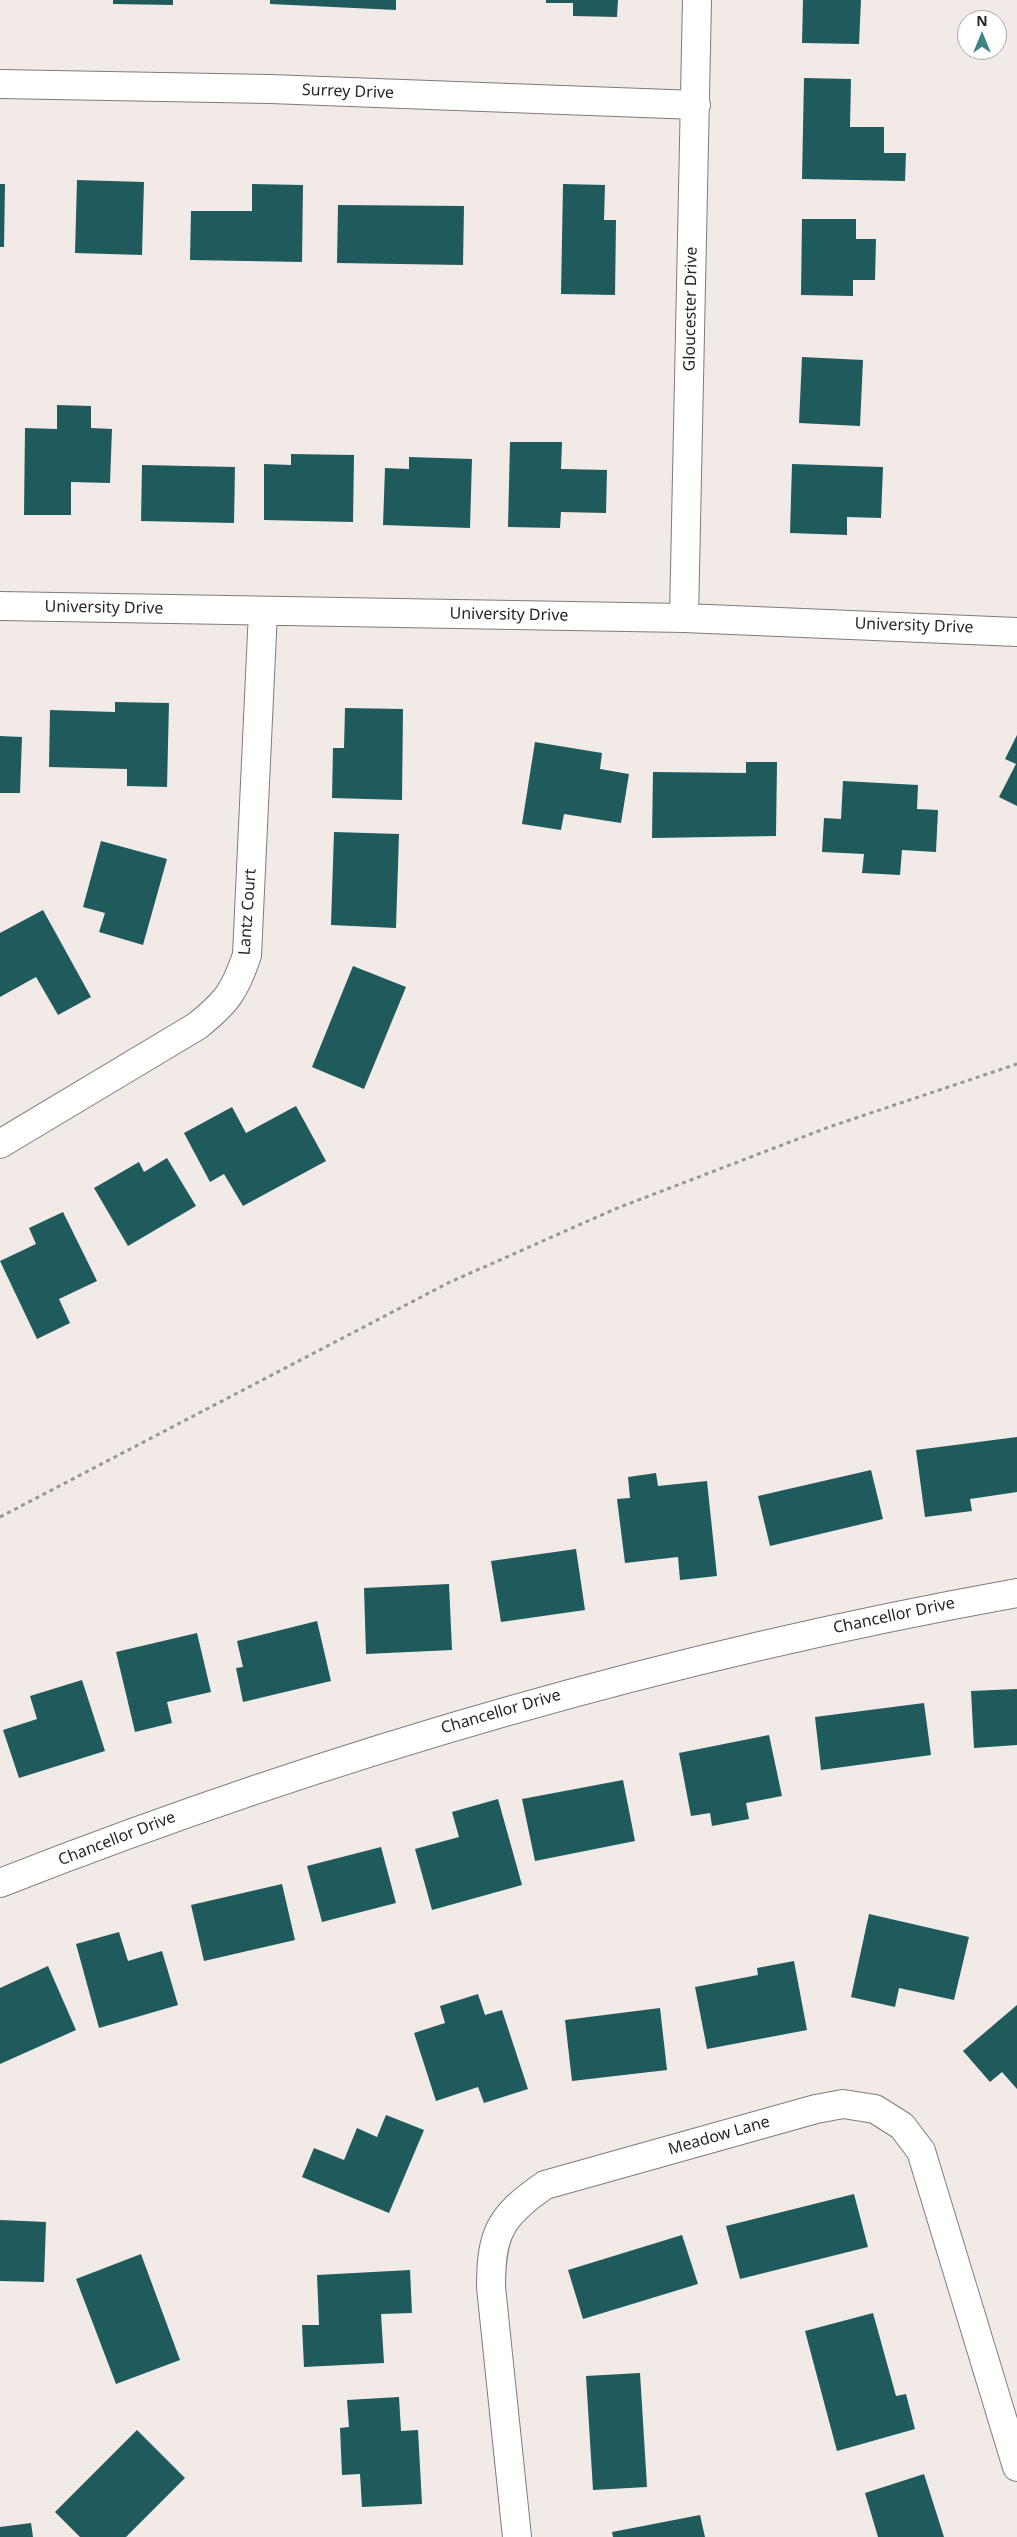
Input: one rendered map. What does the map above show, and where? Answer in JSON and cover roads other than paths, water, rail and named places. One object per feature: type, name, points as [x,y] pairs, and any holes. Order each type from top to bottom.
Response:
[{"type":"street","name":"Gloucester Drive","points":[[684,618],[697,0]]},
{"type":"street","name":"Surrey Drive","points":[[0,84],[270,89],[696,105]]},
{"type":"street","name":"University Drive","points":[[0,606],[684,618],[1017,632]]},
{"type":"street","name":"Lantz Court","points":[[0,1144],[197,1026],[221,1006],[238,983],[247,955],[263,611]]},
{"type":"street","name":"Chancellor Drive","points":[[0,1884],[120,1836],[286,1777],[511,1708],[706,1657],[906,1613],[1017,1593]]},
{"type":"street","name":"Meadow Lane","points":[[517,2537],[490,2287],[491,2253],[502,2225],[520,2202],[545,2186],[816,2109],[843,2104],[875,2109],[902,2126],[921,2152],[1017,2467]]}]
